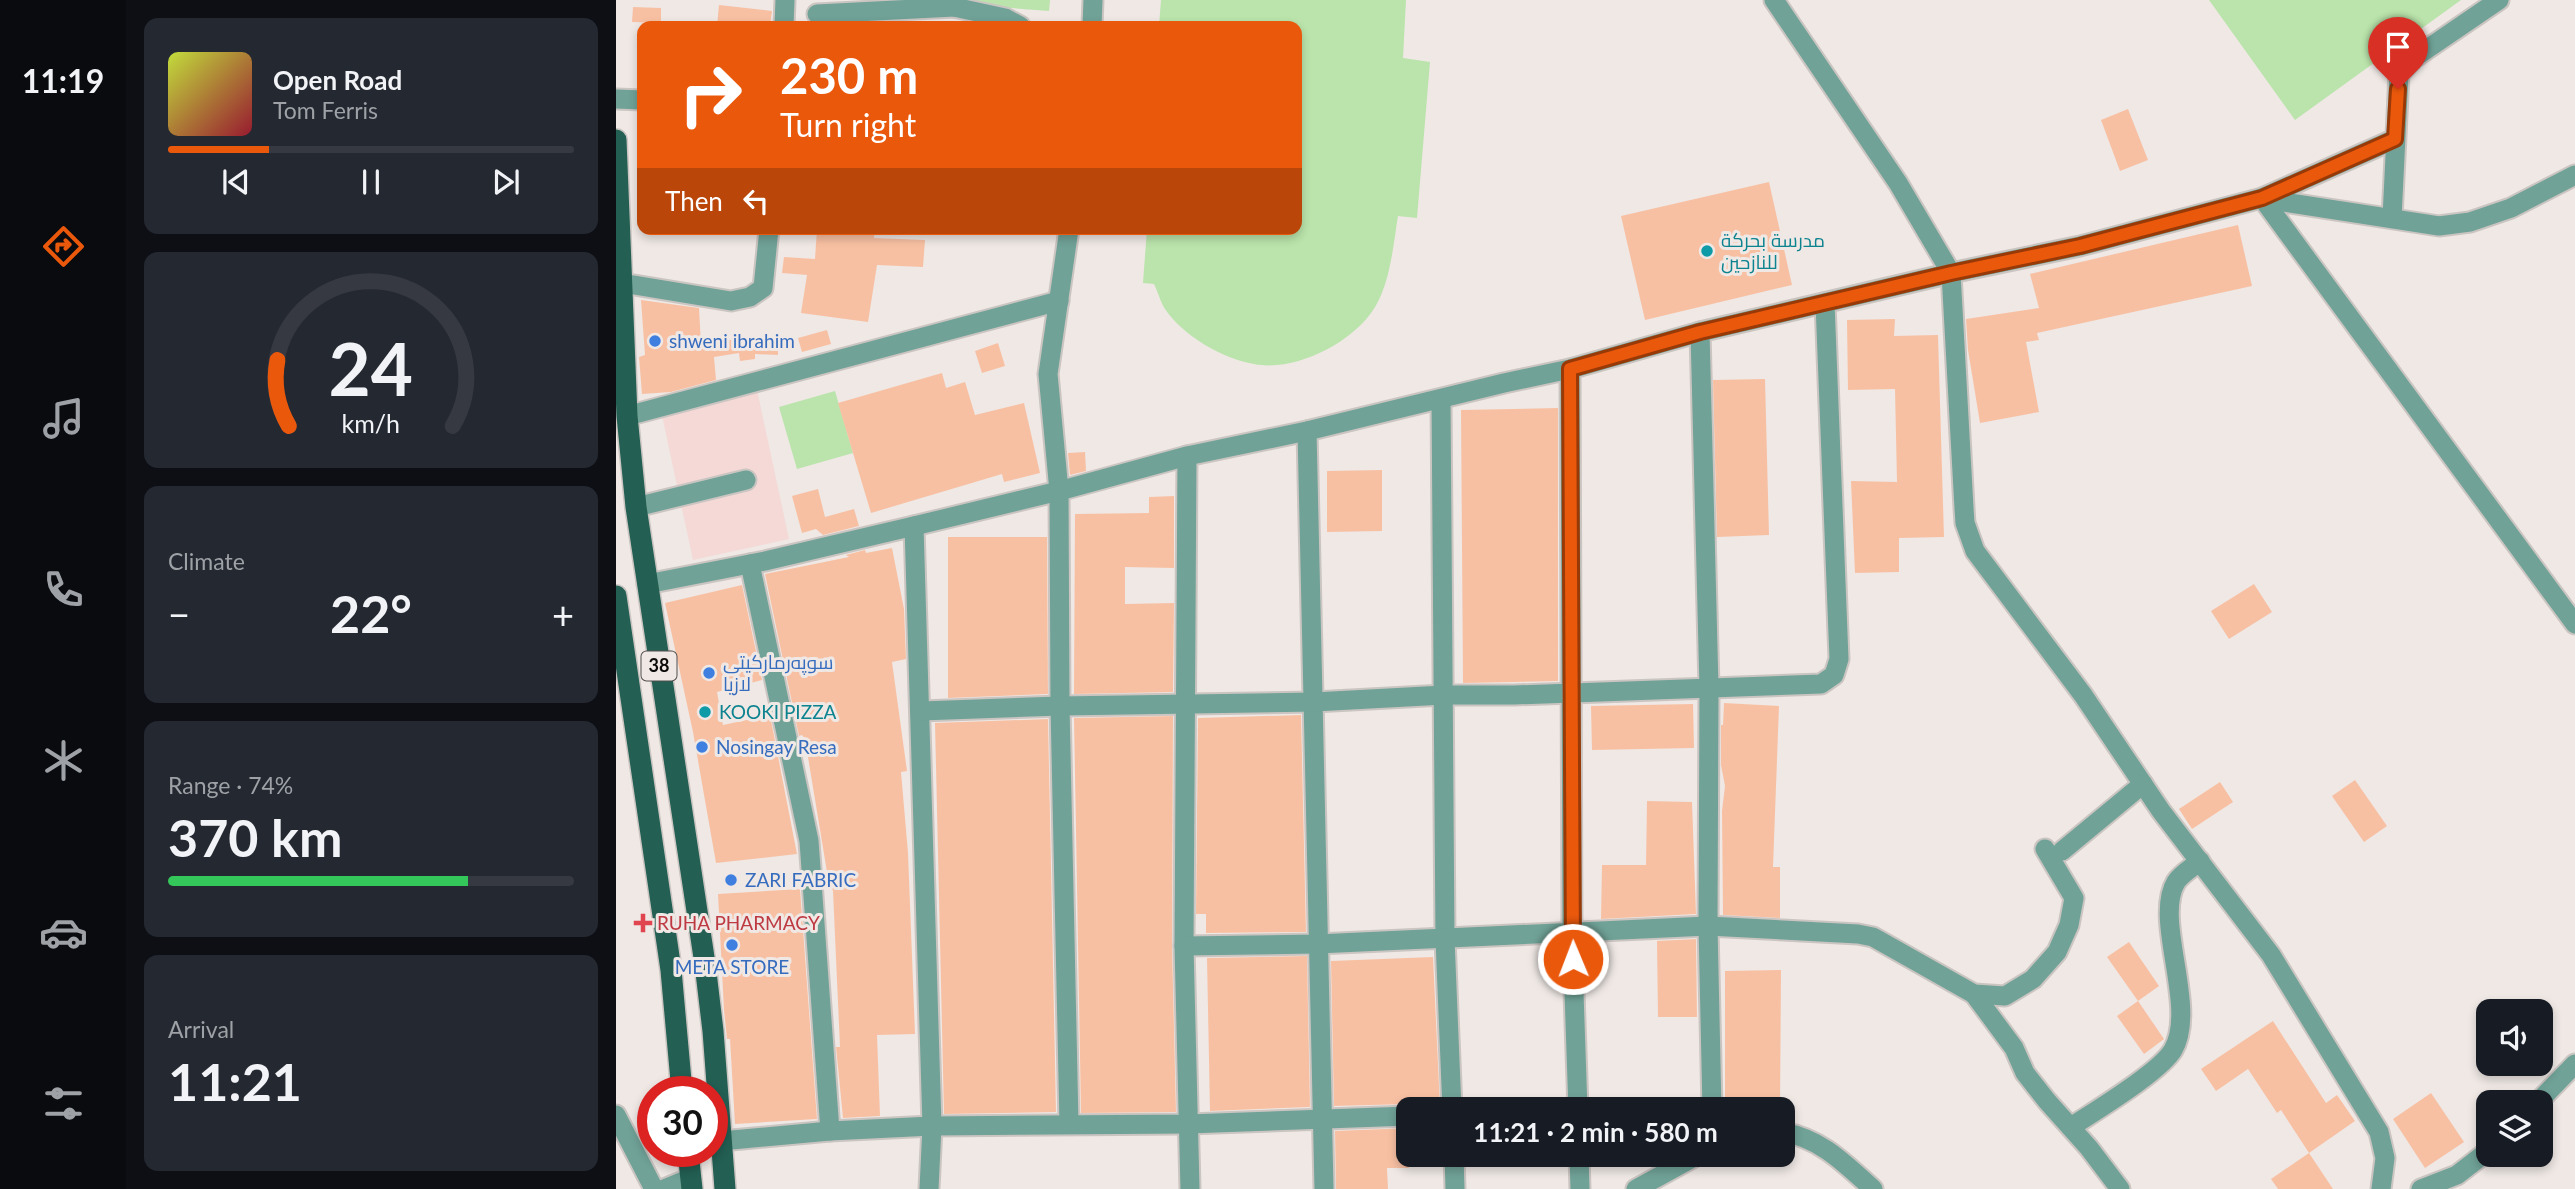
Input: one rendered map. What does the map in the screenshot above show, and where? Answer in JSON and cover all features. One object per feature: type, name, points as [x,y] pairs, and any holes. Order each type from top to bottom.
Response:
[{"type":"main road","name":"38","points":[[616,141],[627,416],[636,507],[705,964],[716,1076]]},
{"type":"main road","name":"38","points":[[616,596],[671,970],[681,1076]]},
{"type":"main road","points":[[671,970],[705,964]]},
{"type":"main road","points":[[677,1035],[713,1031]]},
{"type":"main road","name":"38","points":[[723,1167],[724,1189]]},
{"type":"street","points":[[784,21],[785,0]]},
{"type":"street","points":[[1092,21],[1093,0]]},
{"type":"street","points":[[1774,0],[1898,183],[1951,273],[1964,508],[1969,538],[1982,564],[2083,695],[2143,785],[2271,954],[2379,1132],[2385,1158],[2381,1189]]},
{"type":"street","points":[[2392,218],[2399,74],[2414,58],[2499,0]]},
{"type":"street","points":[[817,13],[951,4],[1011,21]]},
{"type":"street","points":[[616,99],[637,100]]},
{"type":"street","points":[[647,584],[750,564],[914,526],[1059,491],[1187,456],[1307,431],[1570,369],[1700,332],[1951,273],[2080,246],[2262,198],[2395,139]]},
{"type":"street","points":[[2262,198],[2439,226],[2470,222],[2511,208],[2575,175]]},
{"type":"street","points":[[2262,198],[2575,624]]},
{"type":"street","points":[[622,283],[731,301],[750,296],[763,288],[768,235]]},
{"type":"street","points":[[1068,235],[1048,374],[1059,491],[1060,706],[1069,1124]]},
{"type":"street","points":[[627,416],[1059,301]]},
{"type":"street","points":[[921,711],[1314,702],[1444,695],[1821,684],[1834,675],[1839,659],[1825,303]]},
{"type":"street","points":[[1700,332],[1709,688],[1708,926],[1712,1097]]},
{"type":"street","points":[[1570,369],[1572,934],[1578,1097]]},
{"type":"street","points":[[1441,399],[1445,939],[1451,1097]]},
{"type":"street","points":[[1307,431],[1324,1189]]},
{"type":"street","points":[[1187,456],[1184,946],[1190,1189]]},
{"type":"street","points":[[636,507],[746,480]]},
{"type":"street","points":[[914,526],[932,1126],[929,1189]]},
{"type":"street","points":[[750,564],[809,841],[830,1131]]},
{"type":"street","points":[[1974,994],[2006,996],[2033,979],[2057,952],[2069,925],[2074,898],[2054,850],[2143,785]]},
{"type":"street","points":[[2071,1127],[2153,1071],[2173,1051],[2182,1027],[2169,906],[2176,881],[2200,861]]},
{"type":"street","points":[[1184,946],[1317,944],[1708,926],[1873,937],[1974,994],[2014,1048],[2025,1073],[2120,1189]]},
{"type":"street","points":[[2550,1090],[2575,1064]]},
{"type":"street","points":[[616,1115],[654,1189]]},
{"type":"street","points":[[728,1140],[830,1131],[932,1126],[1188,1124],[1396,1117]]},
{"type":"street","points":[[1795,1135],[1813,1140],[1828,1149],[1873,1189]]},
{"type":"street","points":[[2421,1189],[2457,1175],[2476,1160]]},
{"type":"street","points":[[1454,1167],[1455,1189]]},
{"type":"street","points":[[1579,1167],[1580,1189]]},
{"type":"street","points":[[1645,1187],[1678,1167]]},
{"type":"street","points":[[664,1189],[692,1184]]},
{"type":"shaded area","points":[[757,390],[789,539],[693,560],[661,411]]},
{"type":"green space","points":[[974,0],[1050,0],[1049,11],[973,5]]},
{"type":"green space","points":[[1161,0],[1406,0],[1403,58],[1430,62],[1417,218],[1398,216],[1387,279],[1371,313],[1349,336],[1318,354],[1286,364],[1269,365],[1229,357],[1192,337],[1172,319],[1154,284],[1143,283],[1147,235],[1302,235],[1302,21],[1159,21]]},
{"type":"green space","points":[[2209,0],[2461,0],[2295,120]]},
{"type":"green space","points":[[835,391],[853,453],[797,469],[779,407]]},
{"type":"building","points":[[719,5],[772,11],[771,21],[717,21]]},
{"type":"building","points":[[633,7],[661,8],[661,21],[632,22]]},
{"type":"building","points":[[2128,109],[2148,160],[2120,171],[2101,120]]},
{"type":"building","name":"مدرسة بحركة للنازحين","points":[[1769,182],[1792,285],[1645,320],[1621,216]]},
{"type":"building","points":[[2238,225],[2252,286],[2037,333],[2039,340],[2026,342],[2039,412],[1980,423],[1968,350],[1966,319],[2039,308],[2030,274]]},
{"type":"building","points":[[817,235],[874,235],[874,238],[925,240],[923,267],[877,265],[868,322],[801,313],[807,275],[782,273],[784,257],[815,259]]},
{"type":"building","points":[[641,300],[699,308],[701,344],[753,337],[753,340],[778,341],[778,355],[755,354],[755,359],[740,361],[739,353],[714,357],[716,380],[671,392],[642,394],[639,357],[645,355]]},
{"type":"building","points":[[1895,319],[1894,336],[1938,335],[1944,537],[1899,538],[1899,572],[1855,573],[1851,481],[1897,482],[1895,389],[1848,390],[1847,320]]},
{"type":"building","points":[[827,330],[831,344],[802,352],[798,338]]},
{"type":"building","points":[[998,343],[1005,366],[982,373],[975,351]]},
{"type":"building","points":[[942,373],[946,388],[965,382],[975,415],[1024,403],[1040,473],[1004,482],[1002,474],[871,513],[838,403]]},
{"type":"building","points":[[1765,379],[1769,535],[1717,537],[1713,380]]},
{"type":"building","points":[[1558,408],[1558,681],[1463,683],[1461,410]]},
{"type":"building","points":[[1085,452],[1086,471],[1070,475],[1068,453]]},
{"type":"building","points":[[1382,470],[1382,531],[1327,532],[1327,471]]},
{"type":"building","points":[[818,489],[825,517],[854,509],[859,526],[823,535],[816,529],[802,533],[792,496]]},
{"type":"building","points":[[1174,496],[1174,568],[1125,567],[1125,604],[1174,603],[1173,692],[1074,694],[1075,514],[1149,513],[1149,497]]},
{"type":"building","points":[[948,537],[1047,537],[1048,694],[948,698]]},
{"type":"building","points":[[892,548],[904,609],[906,659],[892,662],[907,771],[901,772],[908,853],[915,1034],[877,1035],[880,1116],[843,1118],[836,1047],[840,1047],[833,891],[827,872],[805,739],[802,735],[799,736],[765,574],[849,557],[846,555],[865,550],[866,553]]},
{"type":"building","points":[[2254,584],[2272,612],[2229,639],[2211,611]]},
{"type":"building","points":[[742,585],[762,680],[717,692],[723,725],[770,715],[797,854],[716,863],[693,732],[665,603]]},
{"type":"building","points":[[1724,703],[1779,706],[1773,867],[1780,867],[1780,918],[1723,915],[1722,811],[1725,786],[1721,765],[1721,725]]},
{"type":"building","points":[[1693,704],[1694,748],[1592,750],[1591,706]]},
{"type":"building","points":[[1301,715],[1306,932],[1206,933],[1206,914],[1196,914],[1198,718]]},
{"type":"building","points":[[1173,716],[1172,946],[1176,1112],[1081,1113],[1074,718]]},
{"type":"building","points":[[1048,719],[1056,1112],[944,1114],[935,723]]},
{"type":"building","points":[[2355,780],[2387,826],[2364,842],[2332,796]]},
{"type":"building","points":[[2220,782],[2233,802],[2192,829],[2179,809]]},
{"type":"building","points":[[1647,801],[1692,802],[1696,914],[1601,919],[1602,865],[1646,865]]},
{"type":"building","points":[[800,889],[817,1119],[735,1124],[730,1039],[727,1039],[724,1010],[718,894]]},
{"type":"building","points":[[1696,939],[1697,1017],[1658,1017],[1657,941]]},
{"type":"building","points":[[2129,942],[2159,986],[2138,1001],[2107,957]]},
{"type":"building","points":[[1307,956],[1310,1107],[1210,1111],[1207,958]]},
{"type":"building","points":[[1433,957],[1440,1097],[1396,1097],[1396,1104],[1334,1106],[1331,961]]},
{"type":"building","points":[[1781,970],[1780,1097],[1725,1097],[1725,971]]},
{"type":"building","points":[[2138,1001],[2164,1039],[2144,1054],[2117,1016]]},
{"type":"building","points":[[2273,1021],[2326,1103],[2337,1095],[2355,1121],[2309,1153],[2281,1110],[2277,1113],[2248,1069],[2216,1091],[2201,1069]]},
{"type":"building","points":[[2431,1093],[2464,1142],[2425,1168],[2393,1119]]},
{"type":"building","points":[[1396,1129],[1396,1167],[1409,1168],[1387,1168],[1388,1189],[1336,1189],[1335,1131]]},
{"type":"building","points":[[2309,1153],[2333,1189],[2278,1189],[2271,1179]]},
{"type":"place","name":"مدرسة بحركة للنازحين","points":[[1707,251]]},
{"type":"place","name":"shweni ibrahim","points":[[655,341]]},
{"type":"place","name":"سوپه‌رمارکیتی لازیا","points":[[709,673]]},
{"type":"place","name":"KOOKI PIZZA","points":[[705,712]]},
{"type":"place","name":"Nosingay Resa","points":[[702,747]]},
{"type":"place","name":"ZARI FABRIC","points":[[731,880]]},
{"type":"place","name":"RUHA PHARMACY","points":[[643,923]]},
{"type":"place","name":"META STORE","points":[[732,945]]},
{"type":"route","points":[[1573,959],[1570,369],[1700,332],[1951,273],[2080,246],[2262,198],[2395,139],[2398,89]]}]
